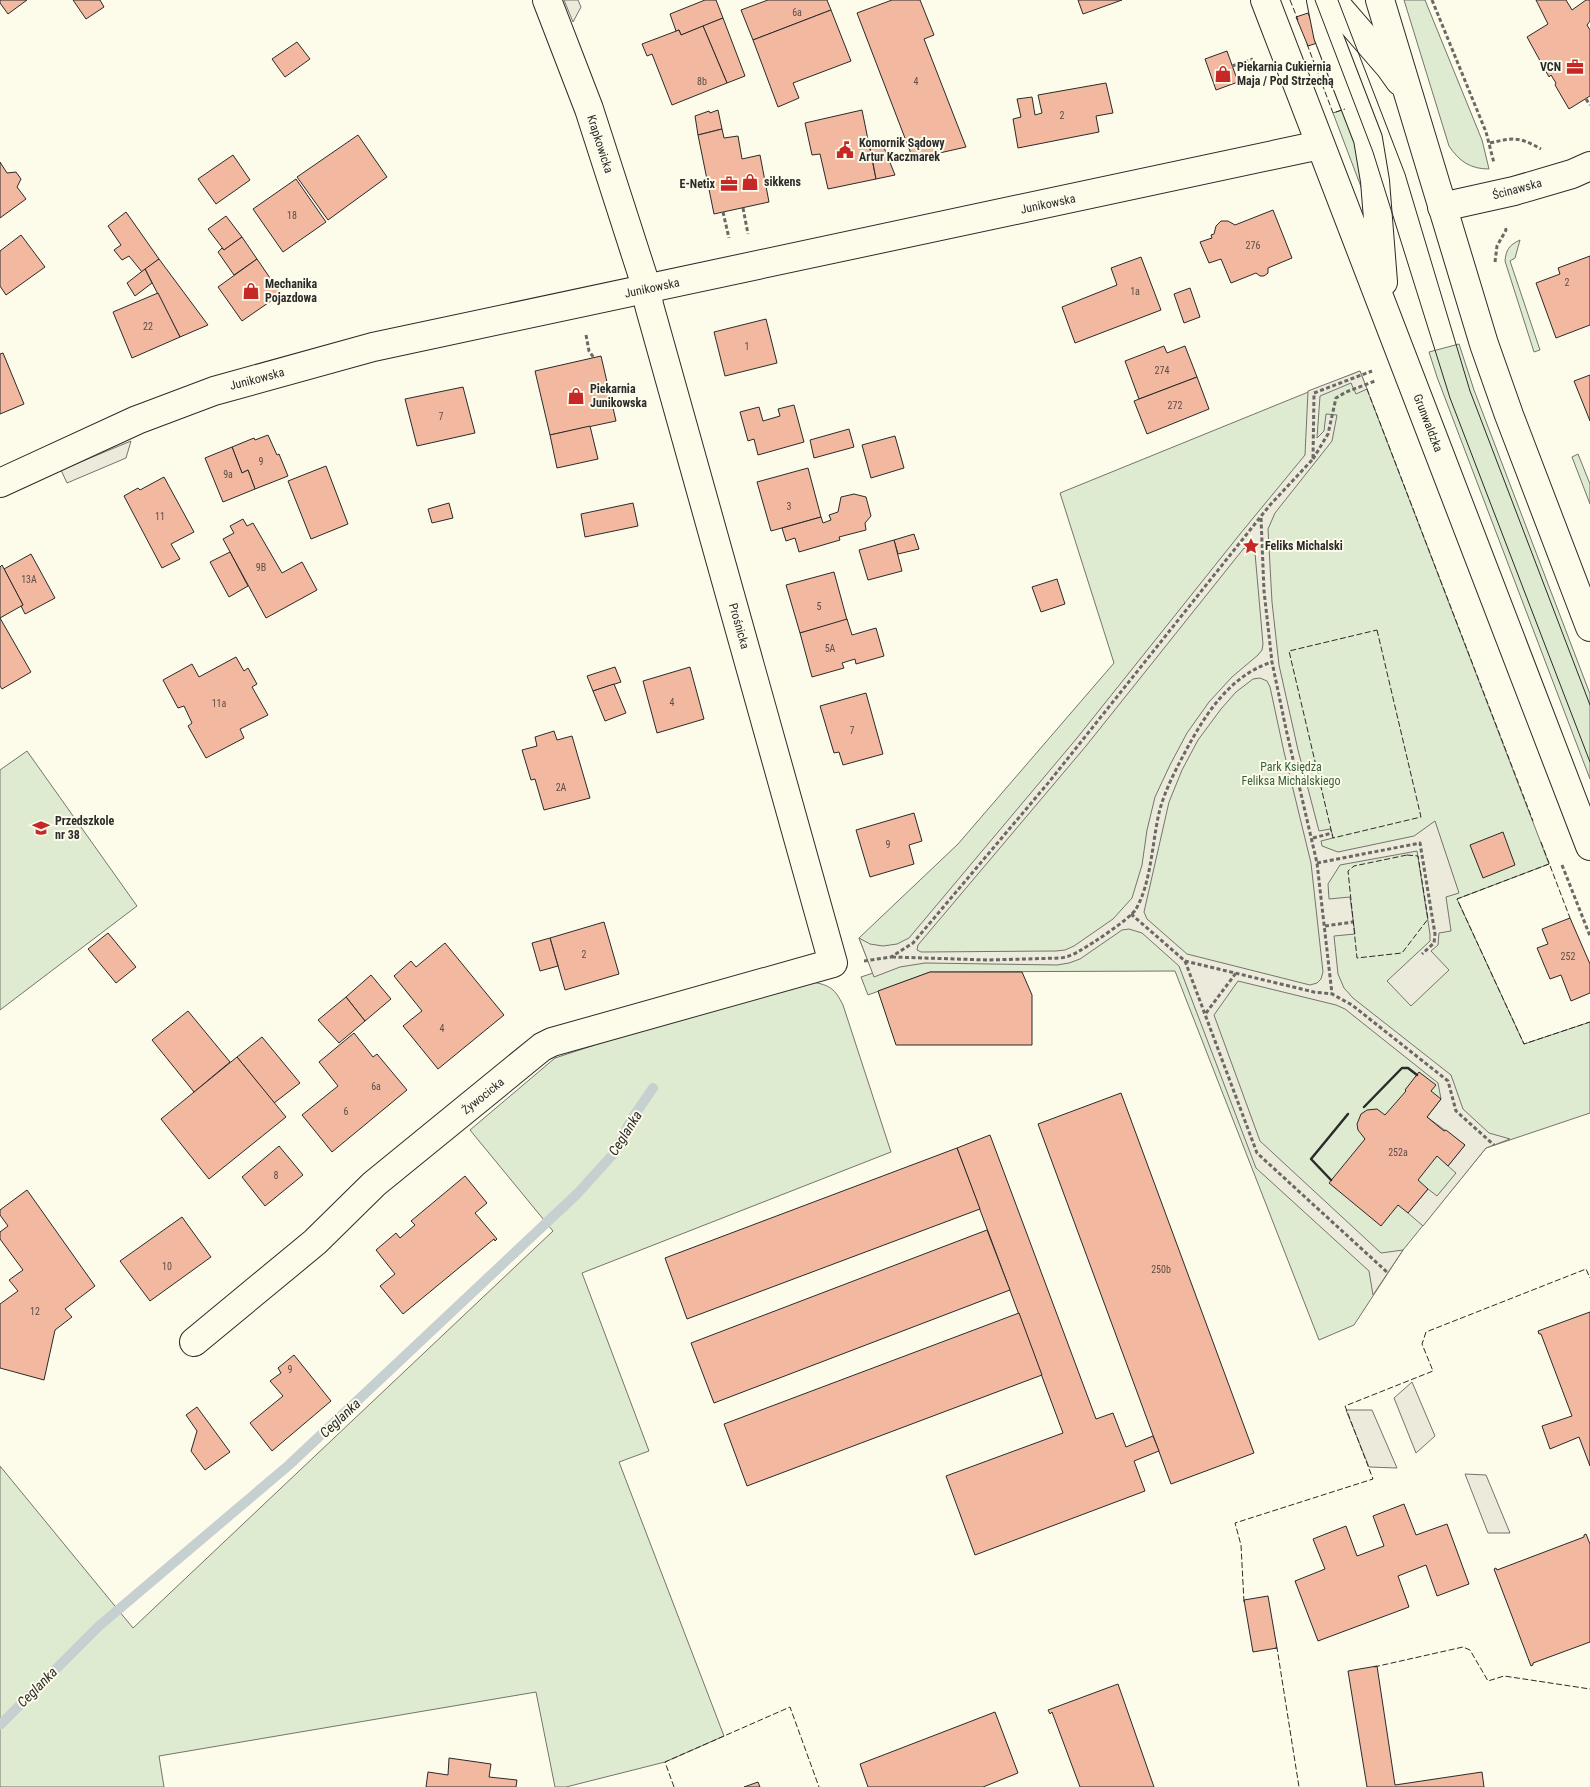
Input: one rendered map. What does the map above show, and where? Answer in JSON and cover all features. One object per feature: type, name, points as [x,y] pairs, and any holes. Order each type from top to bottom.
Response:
[{"type":"street","name":"Krapkowicka","points":[[547,0],[589,109],[648,289]]},
{"type":"street","name":"Grunwaldzka","points":[[1265,0],[1590,846]]},
{"type":"street","points":[[1321,0],[1328,36],[1370,147],[1375,181],[1381,268],[1392,330]]},
{"type":"street","points":[[1332,0],[1390,67],[1416,114]]},
{"type":"street","points":[[1380,0],[1484,344],[1590,627]]},
{"type":"street","name":"Junikowska","points":[[0,483],[137,420],[214,391],[373,347],[1320,145]]},
{"type":"street","name":"Ścinawska","points":[[1442,207],[1572,174],[1590,166]]},
{"type":"street","name":"Prośnicka","points":[[648,289],[649,306],[833,963]]},
{"type":"street","name":"Żywocicka","points":[[194,1342],[315,1242],[374,1184],[542,1047],[552,1042],[833,963]]},
{"type":"path","points":[[1432,0],[1486,132],[1494,165]]},
{"type":"path","points":[[1232,66],[1253,58]]},
{"type":"path","points":[[1586,98],[1590,105]]},
{"type":"path","points":[[743,208],[750,242]]},
{"type":"path","points":[[724,212],[730,246]]},
{"type":"path","points":[[1496,268],[1494,260],[1497,246],[1506,230],[1504,222]]},
{"type":"path","points":[[586,334],[589,351],[594,358]]},
{"type":"path","points":[[1312,459],[1314,393],[1372,371]]},
{"type":"path","points":[[891,957],[912,943],[1049,782],[1261,517],[1312,459],[1328,434],[1336,398],[1346,392],[1375,381]]},
{"type":"path","points":[[1261,517],[1264,591],[1272,662],[1295,771],[1313,838],[1332,994]]},
{"type":"path","points":[[861,962],[891,957],[988,960],[1060,958],[1081,950],[1132,914],[1139,902],[1147,876],[1160,808],[1168,786],[1192,739],[1206,714],[1233,685],[1250,672],[1272,662]]},
{"type":"path","points":[[1313,838],[1332,833]]},
{"type":"path","points":[[1317,862],[1420,843],[1435,934],[1434,943],[1422,954]]},
{"type":"path","points":[[1132,914],[1185,961],[1257,1153],[1388,1273]]},
{"type":"path","points":[[1325,926],[1353,922]]},
{"type":"path","points":[[1185,961],[1314,992],[1332,994],[1352,1005],[1448,1081],[1456,1111],[1494,1145]]},
{"type":"path","points":[[1206,1013],[1236,973]]},
{"type":"green space","points":[[1404,0],[1425,0],[1482,140],[1489,169],[1471,166],[1461,160],[1449,146]]},
{"type":"green space","points":[[1348,108],[1357,136],[1363,192],[1333,113]]},
{"type":"green space","points":[[1520,240],[1515,258],[1510,261],[1540,350],[1534,352],[1505,261],[1509,248]]},
{"type":"green space","points":[[1459,344],[1474,390],[1590,694],[1590,779],[1429,352]]},
{"type":"green space","name":"Park Księdza Feliksa Michalskiego","points":[[1360,371],[1549,864],[1457,899],[1524,1044],[1590,1022],[1590,1113],[1486,1148],[1403,1250],[1354,1325],[1319,1340],[1175,971],[930,972],[868,995],[861,977],[873,973],[859,938],[958,844],[1114,663],[1060,493]]},
{"type":"green space","points":[[1578,454],[1590,484],[1590,504],[1572,457]]},
{"type":"green space","name":"Przedszkole nr 38","points":[[27,751],[137,906],[0,1010],[0,770]]},
{"type":"green space","points":[[812,982],[831,989],[843,1005],[891,1152],[582,1273],[649,1451],[619,1462],[724,1736],[665,1762],[566,1787],[555,1787],[536,1692],[159,1756],[164,1787],[0,1787],[0,1466],[133,1628],[553,1231],[470,1130],[555,1058],[610,1040]]},
{"type":"shaded area","points":[[564,0],[578,0],[581,7],[573,22]]},
{"type":"shaded area","points":[[1360,371],[1367,389],[1356,394],[1351,383],[1320,396],[1317,438],[1324,431],[1326,414],[1337,415],[1332,441],[1275,513],[1268,529],[1272,602],[1279,665],[1319,831],[1330,829],[1333,838],[1321,841],[1322,846],[1338,852],[1414,836],[1435,821],[1459,893],[1446,897],[1451,931],[1439,933],[1438,945],[1431,951],[1449,970],[1411,1006],[1387,981],[1430,941],[1417,851],[1340,865],[1328,884],[1329,899],[1350,897],[1355,934],[1334,936],[1338,974],[1344,988],[1353,998],[1451,1075],[1463,1109],[1489,1133],[1510,1139],[1486,1148],[1423,1226],[1408,1213],[1428,1189],[1437,1196],[1456,1173],[1448,1166],[1465,1145],[1427,1117],[1441,1099],[1438,1083],[1345,1009],[1336,1005],[1238,981],[1214,1015],[1260,1141],[1381,1253],[1403,1250],[1373,1295],[1369,1271],[1256,1168],[1179,966],[1142,933],[1129,929],[1122,930],[1080,959],[1057,965],[925,963],[900,967],[874,977],[859,938],[870,944],[883,946],[897,944],[909,938],[1077,738],[1305,455],[1308,391]],"holes":[[[1244,548],[1255,553],[1262,650],[1232,677],[1209,702],[1187,733],[1170,765],[1155,797],[1147,830],[1142,865],[1132,898],[1113,919],[1074,946],[1065,950],[921,952],[917,950],[918,945],[1086,746]],[[1260,678],[1267,681],[1270,687],[1311,863],[1323,972],[1321,979],[1317,983],[1310,985],[1187,954],[1147,919],[1144,912],[1169,802],[1182,770],[1198,740],[1221,709],[1236,692],[1253,679]]]},
{"type":"shaded area","points":[[131,441],[126,458],[67,483],[61,470]]},
{"type":"shaded area","points":[[1412,1382],[1435,1436],[1416,1453],[1394,1398]]},
{"type":"shaded area","points":[[1346,1410],[1372,1410],[1397,1468],[1369,1467]]},
{"type":"shaded area","points":[[1465,1474],[1486,1475],[1510,1533],[1488,1533]]},
{"type":"building","points":[[0,0],[27,0],[8,14]]},
{"type":"building","points":[[73,0],[100,0],[104,7],[86,19]]},
{"type":"building","points":[[705,0],[716,0],[723,18],[681,35],[679,30],[676,31],[670,14]]},
{"type":"building","points":[[768,0],[827,0],[831,10],[753,40],[741,10]]},
{"type":"building","points":[[892,0],[920,0],[934,35],[924,39],[966,147],[913,159],[857,13]]},
{"type":"building","points":[[1078,0],[1122,0],[1083,14]]},
{"type":"building","points":[[1536,0],[1566,0],[1572,10],[1586,0],[1590,0],[1590,21],[1587,25],[1590,30],[1590,96],[1569,109],[1555,85],[1556,83],[1551,75],[1549,77],[1527,37],[1548,24]]},
{"type":"building","points":[[831,10],[851,61],[793,83],[799,98],[778,107],[753,40]]},
{"type":"building","points":[[1308,13],[1320,42],[1308,46],[1296,17]]},
{"type":"building","points":[[723,18],[745,76],[727,83],[703,26]]},
{"type":"building","points":[[703,26],[727,83],[672,105],[652,54],[647,56],[642,44],[679,30],[681,35]]},
{"type":"building","points":[[297,42],[310,59],[285,77],[272,59]]},
{"type":"building","name":"Piekarnia Cukiernia Maja / Pod Strzechą","points":[[1227,51],[1238,82],[1216,90],[1205,59]]},
{"type":"building","points":[[1106,83],[1113,113],[1096,116],[1099,132],[1018,148],[1013,119],[1021,117],[1017,99],[1032,97],[1035,115],[1042,113],[1038,95]]},
{"type":"building","points":[[718,110],[722,129],[698,135],[695,116]]},
{"type":"building","points":[[862,110],[876,179],[828,189],[820,154],[812,155],[805,123]]},
{"type":"building","points":[[722,129],[724,138],[738,136],[742,159],[760,155],[769,202],[714,214],[698,135]]},
{"type":"building","points":[[358,135],[387,177],[328,220],[297,177]]},
{"type":"building","points":[[883,145],[895,175],[876,179],[870,147]]},
{"type":"building","points":[[233,155],[250,180],[216,204],[198,179]]},
{"type":"building","points":[[0,162],[7,173],[16,172],[21,179],[17,187],[26,199],[0,218]]},
{"type":"building","points":[[296,179],[326,222],[283,252],[253,209]]},
{"type":"building","points":[[1273,210],[1292,258],[1268,268],[1268,273],[1264,276],[1256,273],[1231,283],[1221,259],[1209,263],[1200,242],[1212,238],[1211,235],[1214,234],[1216,226],[1221,221],[1228,221],[1235,225]]},
{"type":"building","points":[[126,212],[159,259],[142,272],[129,256],[122,260],[114,250],[121,245],[108,226]]},
{"type":"building","points":[[226,216],[242,237],[224,250],[208,229]]},
{"type":"building","points":[[21,235],[45,267],[6,295],[0,286],[0,251]]},
{"type":"building","points":[[242,237],[257,259],[234,275],[218,252]]},
{"type":"building","points":[[1590,256],[1590,325],[1556,338],[1536,283],[1560,274],[1558,268]]},
{"type":"building","points":[[1141,257],[1161,310],[1075,343],[1062,307],[1117,285],[1111,268]]},
{"type":"building","points":[[159,259],[208,325],[180,337],[145,269]]},
{"type":"building","points":[[257,259],[281,294],[242,321],[218,287]]},
{"type":"building","points":[[145,269],[152,283],[135,296],[127,283]]},
{"type":"building","points":[[1190,288],[1200,317],[1184,323],[1174,294]]},
{"type":"building","points":[[158,293],[180,337],[132,358],[113,312]]},
{"type":"building","points":[[766,319],[777,363],[725,376],[714,332]]},
{"type":"building","points":[[1164,346],[1167,353],[1185,346],[1197,377],[1139,399],[1125,361]]},
{"type":"building","points":[[3,353],[24,404],[0,414],[0,354]]},
{"type":"building","name":"Piekarnia Junikowska","points":[[601,356],[616,421],[550,435],[535,371]]},
{"type":"building","points":[[1590,375],[1590,421],[1574,381]]},
{"type":"building","points":[[1197,377],[1209,409],[1147,434],[1134,401]]},
{"type":"building","points":[[463,387],[475,433],[417,446],[405,399]]},
{"type":"building","points":[[794,405],[804,442],[758,455],[754,439],[748,441],[740,412],[759,407],[763,421],[780,416],[778,409]]},
{"type":"building","points":[[590,426],[598,459],[557,468],[550,435]]},
{"type":"building","points":[[849,429],[854,447],[814,458],[810,440]]},
{"type":"building","points":[[268,435],[277,455],[279,454],[288,476],[255,489],[248,470],[242,473],[232,447],[254,438],[255,440]]},
{"type":"building","points":[[895,436],[904,468],[871,478],[862,445]]},
{"type":"building","points":[[232,447],[242,473],[248,470],[255,489],[223,502],[205,458]]},
{"type":"building","points":[[326,466],[348,524],[311,539],[288,481]]},
{"type":"building","points":[[808,468],[821,517],[771,531],[757,482]]},
{"type":"building","points":[[164,477],[194,532],[171,544],[180,559],[162,568],[124,496]]},
{"type":"building","points":[[854,494],[866,497],[871,516],[865,523],[866,530],[839,537],[840,540],[799,552],[795,538],[786,541],[782,528],[821,517],[823,523],[831,520],[829,515],[838,512],[841,497]]},
{"type":"building","points":[[449,503],[453,518],[432,523],[428,509]]},
{"type":"building","points":[[633,503],[638,526],[585,537],[581,514]]},
{"type":"building","points":[[243,519],[247,526],[253,523],[282,573],[302,562],[317,590],[266,618],[223,539],[234,533],[230,526]]},
{"type":"building","points":[[914,534],[919,549],[898,554],[894,540]]},
{"type":"building","points":[[894,540],[902,571],[868,580],[859,550]]},
{"type":"building","points":[[230,552],[248,586],[229,597],[210,562]]},
{"type":"building","points":[[31,554],[55,598],[25,614],[21,606],[23,605],[4,569]]},
{"type":"building","points":[[2,565],[23,605],[0,618],[0,567]]},
{"type":"building","points":[[834,572],[847,620],[800,633],[786,585]]},
{"type":"building","points":[[1057,579],[1065,604],[1041,612],[1032,587]]},
{"type":"building","points":[[0,618],[31,672],[2,689],[0,686]]},
{"type":"building","points":[[847,619],[852,635],[876,628],[884,656],[856,664],[855,659],[842,663],[844,668],[812,677],[800,633]]},
{"type":"building","points":[[236,657],[244,671],[248,668],[257,684],[252,687],[268,715],[240,729],[244,738],[206,758],[188,726],[192,723],[184,706],[178,708],[163,680],[192,664],[199,677]]},
{"type":"building","points":[[615,667],[621,682],[593,691],[587,676]]},
{"type":"building","points":[[690,667],[704,719],[657,733],[643,681]]},
{"type":"building","points":[[614,684],[626,713],[605,721],[593,691]]},
{"type":"building","points":[[866,693],[883,754],[843,765],[839,752],[834,753],[820,706]]},
{"type":"building","points":[[554,731],[557,740],[572,736],[590,798],[544,810],[535,779],[531,780],[522,750],[537,746],[535,737]]},
{"type":"building","points":[[914,813],[922,841],[909,845],[914,864],[870,877],[856,830]]},
{"type":"building","points":[[1503,832],[1515,865],[1483,878],[1470,845]]},
{"type":"building","points":[[1570,918],[1590,964],[1590,993],[1571,1001],[1561,975],[1550,979],[1537,948],[1548,944],[1542,929]]},
{"type":"building","points":[[604,922],[619,974],[565,990],[550,938]]},
{"type":"building","points":[[108,933],[136,967],[116,983],[88,949]]},
{"type":"building","points":[[550,938],[558,966],[540,971],[532,943]]},
{"type":"building","points":[[445,943],[504,1015],[438,1069],[403,1026],[422,1011],[394,976],[411,961],[416,967]]},
{"type":"building","points":[[930,972],[1022,972],[1032,995],[1032,1045],[896,1045],[878,991]]},
{"type":"building","points":[[371,975],[391,999],[365,1021],[346,997]]},
{"type":"building","points":[[346,997],[365,1021],[339,1043],[318,1020]]},
{"type":"building","points":[[188,1011],[230,1062],[194,1092],[152,1040]]},
{"type":"building","points":[[354,1033],[373,1057],[377,1054],[407,1090],[332,1152],[302,1115],[338,1086],[319,1062]]},
{"type":"building","points":[[262,1037],[300,1083],[274,1103],[237,1057]]},
{"type":"building","points":[[237,1057],[286,1117],[209,1179],[161,1119]]},
{"type":"building","points":[[1419,1072],[1436,1085],[1431,1091],[1441,1099],[1427,1117],[1465,1145],[1448,1166],[1437,1156],[1418,1180],[1428,1189],[1408,1213],[1398,1205],[1381,1226],[1329,1183],[1365,1139],[1358,1130],[1357,1124],[1361,1114],[1367,1110],[1377,1109],[1385,1115],[1406,1091]]},
{"type":"building","points":[[1121,1093],[1254,1453],[1171,1484],[1038,1124]]},
{"type":"building","points":[[990,1135],[1096,1419],[1113,1413],[1126,1447],[1153,1436],[1159,1451],[1134,1461],[1145,1491],[975,1555],[946,1476],[1063,1433],[957,1148]]},
{"type":"building","points":[[279,1146],[303,1175],[265,1206],[242,1177]]},
{"type":"building","points":[[957,1148],[980,1209],[687,1319],[665,1258]]},
{"type":"building","points":[[465,1176],[487,1203],[475,1213],[497,1239],[495,1241],[494,1239],[403,1314],[380,1286],[395,1274],[376,1250],[396,1233],[400,1238],[415,1225],[411,1221]]},
{"type":"building","points":[[27,1190],[95,1286],[65,1309],[72,1317],[55,1330],[44,1380],[0,1368],[0,1304],[18,1291],[9,1280],[23,1270],[0,1239],[0,1232],[8,1226],[0,1215],[0,1210]]},
{"type":"building","points":[[182,1217],[211,1257],[150,1301],[120,1261]]},
{"type":"building","points":[[987,1230],[1010,1290],[714,1403],[691,1343]]},
{"type":"building","points":[[1590,1312],[1590,1466],[1579,1437],[1550,1449],[1542,1426],[1572,1416],[1541,1334],[1538,1331]]},
{"type":"building","points":[[1019,1313],[1042,1375],[747,1486],[724,1424]]},
{"type":"building","points":[[294,1355],[331,1401],[272,1451],[250,1423],[283,1396],[270,1381],[281,1373],[278,1368]]},
{"type":"building","points":[[197,1407],[230,1452],[205,1470],[191,1451],[197,1431],[186,1415]]},
{"type":"building","points":[[1404,1504],[1416,1535],[1447,1524],[1469,1584],[1437,1596],[1426,1565],[1398,1576],[1409,1607],[1318,1641],[1295,1581],[1325,1569],[1313,1539],[1346,1526],[1357,1556],[1384,1546],[1373,1516]]},
{"type":"building","points":[[1586,1534],[1590,1544],[1590,1642],[1533,1663],[1531,1666],[1494,1569],[1496,1568],[1497,1570],[1584,1537]]},
{"type":"building","points":[[1268,1596],[1277,1648],[1253,1652],[1244,1600]]},
{"type":"building","points":[[1377,1666],[1395,1785],[1482,1772],[1484,1787],[1367,1787],[1348,1671]]},
{"type":"building","points":[[1118,1684],[1154,1787],[1080,1787],[1052,1712],[1050,1714],[1048,1710]]},
{"type":"building","points":[[995,1712],[1018,1773],[983,1787],[868,1787],[860,1764]]},
{"type":"building","points":[[449,1758],[491,1764],[489,1777],[517,1780],[516,1787],[426,1787],[428,1772],[448,1775]]},
{"type":"building","points":[[758,1782],[760,1787],[744,1787]]},
{"type":"waterway","name":"Ceglanka","points":[[0,1725],[99,1626],[289,1465],[578,1193],[615,1152],[631,1120],[653,1088]]},
{"type":"tram line","points":[[1315,0],[1373,152],[1450,398],[1590,762]]},
{"type":"tram line","points":[[1338,0],[1405,174],[1470,391],[1590,705]]},
{"type":"fence","points":[[1290,0],[1298,20]]},
{"type":"fence","points":[[1307,44],[1333,113],[1345,109]]},
{"type":"fence","points":[[1367,389],[1533,821]]},
{"type":"fence","points":[[1377,630],[1421,817],[1333,838],[1289,651],[1377,630]]},
{"type":"fence","points":[[1541,842],[1570,918]]},
{"type":"fence","points":[[1407,855],[1418,856],[1428,919],[1402,953],[1357,958],[1348,871],[1354,866],[1407,855]]},
{"type":"fence","points":[[1549,864],[1457,899],[1524,1044],[1590,1022]]},
{"type":"fence","points":[[1244,1602],[1241,1545],[1235,1523],[1373,1479],[1345,1406],[1433,1371],[1422,1344],[1426,1332],[1586,1269],[1590,1278]]},
{"type":"fence","points":[[1374,1667],[1463,1647],[1470,1650],[1488,1681],[1504,1676],[1590,1689]]},
{"type":"fence","points":[[1275,1648],[1277,1648],[1299,1787]]},
{"type":"fence","points":[[674,1787],[665,1762],[790,1707],[819,1787]]},
{"type":"wall","points":[[1364,1107],[1402,1068],[1408,1068],[1417,1075]]},
{"type":"wall","points":[[1331,1180],[1311,1159],[1348,1114]]},
{"type":"place","name":"VCN","points":[[1575,67]]},
{"type":"place","name":"Piekarnia Cukiernia Maja / Pod Strzechą","points":[[1223,74]]},
{"type":"place","name":"Komornik Sądowy Artur Kaczmarek","points":[[845,150]]},
{"type":"place","name":"sikkens","points":[[750,182]]},
{"type":"place","name":"E-Netix","points":[[729,184]]},
{"type":"place","name":"Mechanika Pojazdowa","points":[[251,291]]},
{"type":"place","name":"Piekarnia Junikowska","points":[[576,396]]},
{"type":"place","name":"Feliks Michalski","points":[[1251,546]]},
{"type":"place","name":"Przedszkole nr 38","points":[[41,828]]}]
